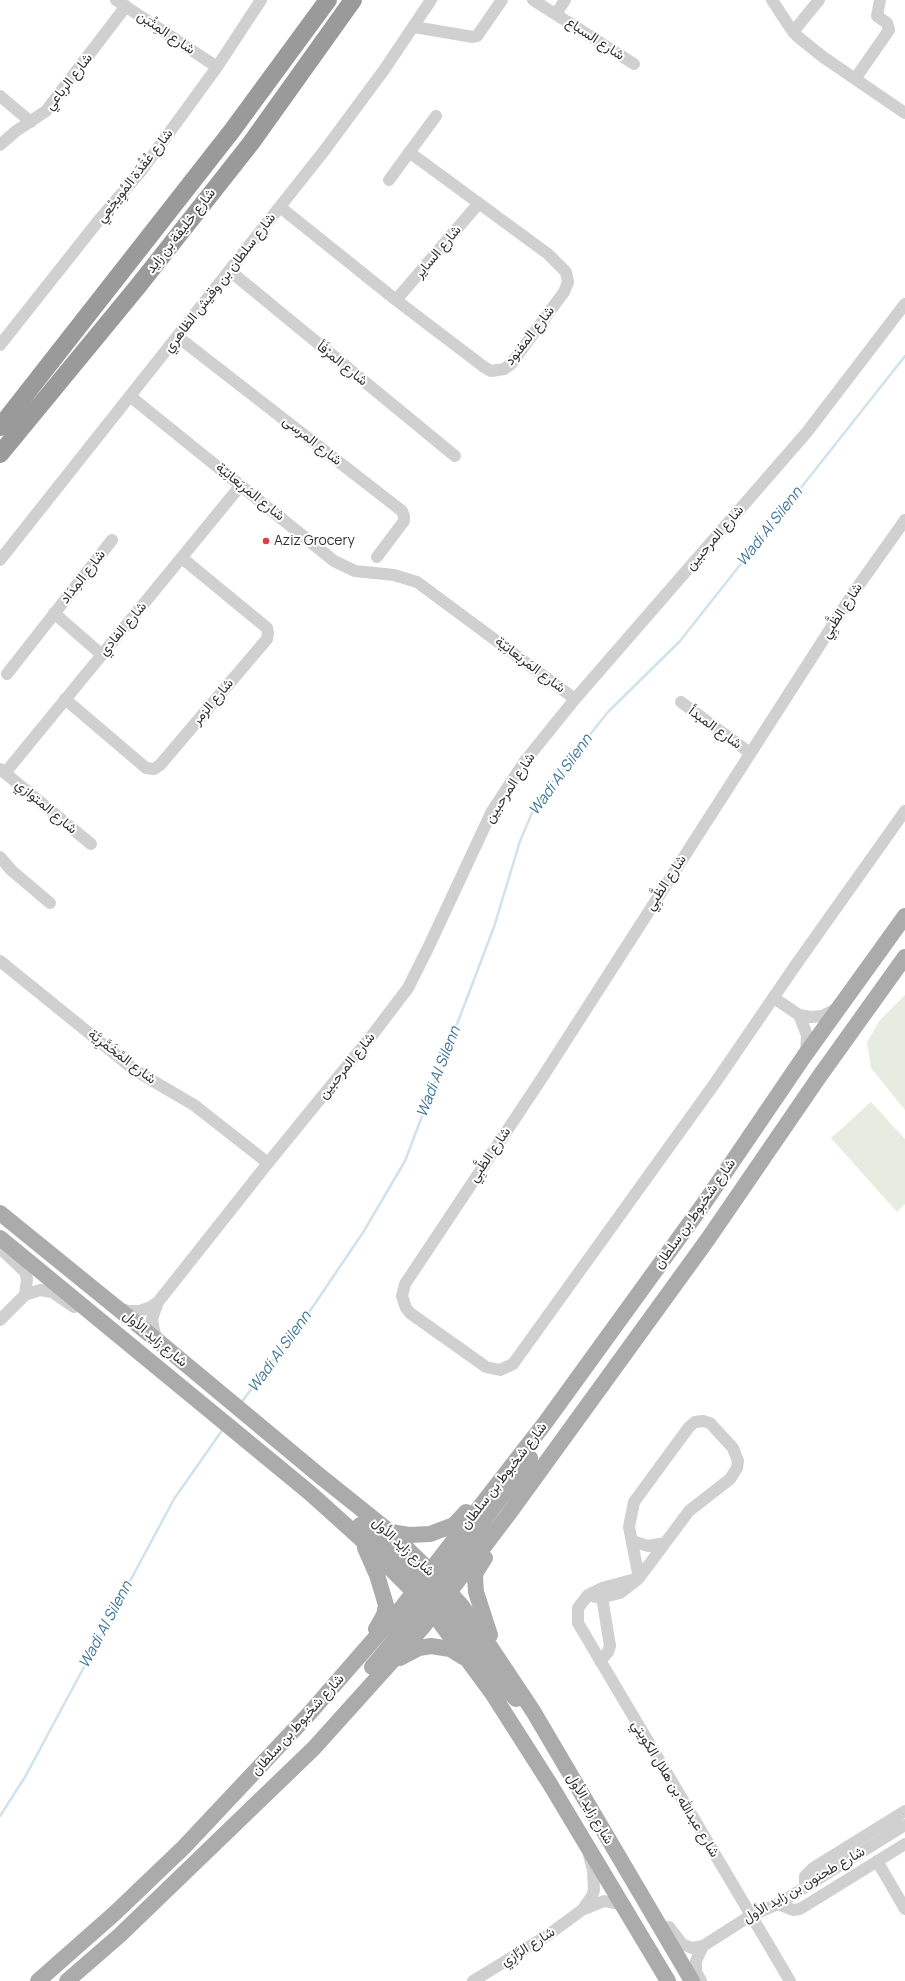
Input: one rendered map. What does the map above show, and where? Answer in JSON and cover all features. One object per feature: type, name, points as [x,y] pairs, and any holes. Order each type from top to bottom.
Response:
[{"type":"highway","name":"شارع خليفة بن زايد","points":[[2,422],[236,126],[328,0]]},
{"type":"highway","name":"شارع خليفة بن زايد","points":[[0,454],[23,429],[251,143],[353,0]]},
{"type":"main road","points":[[0,465],[23,429]]},
{"type":"main road","name":"شارع شخبوط بن سلطان","points":[[67,1981],[120,1935],[314,1748],[385,1668],[431,1592],[545,1423],[706,1202],[805,1055],[905,916]]},
{"type":"main road","name":"شارع شخبوط بن سلطان","points":[[38,1981],[115,1913],[184,1847],[363,1654],[431,1592],[508,1515],[708,1239],[819,1077],[905,957]]},
{"type":"main road","name":"شارع زايد الأول","points":[[0,1213],[390,1532],[431,1592],[469,1662],[496,1700],[586,1844],[668,1981]]},
{"type":"main road","name":"شارع زايد الأول","points":[[0,1238],[267,1456],[360,1538],[431,1592],[461,1605],[502,1662],[533,1711],[627,1873],[692,1981]]},
{"type":"main road","points":[[390,1532],[420,1536],[454,1525],[518,1448],[545,1423]]},
{"type":"main road","points":[[310,1493],[321,1497],[337,1507],[387,1547],[431,1592],[508,1691],[519,1702],[533,1711]]},
{"type":"main road","points":[[502,1662],[483,1616],[476,1592],[475,1577],[478,1568],[502,1532],[508,1515]]},
{"type":"main road","points":[[360,1538],[378,1575],[386,1605],[384,1615],[363,1654]]},
{"type":"main road","points":[[314,1748],[349,1696],[431,1592]]},
{"type":"main road","points":[[385,1668],[408,1653],[426,1646],[440,1646],[450,1649],[469,1662]]},
{"type":"street","name":"شارع عُقْدَة المُوِيجْعِي","points":[[0,344],[99,220],[142,170],[217,66],[261,0]]},
{"type":"street","name":"شارع سلطان بن وقيش الظاهري","points":[[0,560],[131,397],[356,109],[414,27],[431,0]]},
{"type":"street","points":[[414,27],[473,37],[477,36],[502,0]]},
{"type":"street","name":"شارع السباع","points":[[533,0],[634,64]]},
{"type":"street","name":"شارع السباع","points":[[556,14],[565,0]]},
{"type":"street","points":[[772,0],[793,32],[823,57],[905,113]]},
{"type":"street","points":[[793,32],[819,0]]},
{"type":"street","points":[[855,79],[889,28],[888,23],[878,16],[880,0]]},
{"type":"street","name":"شارع المِثْبَن","points":[[121,3],[217,66]]},
{"type":"street","name":"شارع الرباعي","points":[[0,145],[16,131],[41,115],[55,100],[121,3]]},
{"type":"street","points":[[0,96],[31,122]]},
{"type":"street","points":[[389,180],[436,116]]},
{"type":"street","name":"شارع المفنود","points":[[280,207],[396,300],[487,369],[500,371],[511,364],[564,292],[568,277],[563,267],[409,152]]},
{"type":"street","name":"شارع الساير","points":[[396,300],[479,203]]},
{"type":"street","name":"شارع المرْفَأ","points":[[230,271],[455,456]]},
{"type":"street","name":"شارع المرحبين","points":[[159,1342],[152,1325],[153,1313],[158,1302],[373,1034],[408,988],[492,811],[525,761],[575,699],[808,432],[905,304]]},
{"type":"street","name":"شارع المرسى","points":[[178,337],[402,510],[404,521],[377,557]]},
{"type":"street","name":"شارع المَربَعانِيّة","points":[[131,397],[341,565],[355,571],[406,577],[428,588],[575,699]]},
{"type":"street","name":"شارع الفادي","points":[[2,771],[65,699],[241,485]]},
{"type":"street","name":"شارع الظَّبِي","points":[[905,520],[854,592],[540,1081],[404,1284],[402,1296],[406,1308],[486,1367],[500,1370],[513,1364],[774,998],[905,811]]},
{"type":"street","name":"شارع المِدَاد","points":[[7,674],[112,540]]},
{"type":"street","name":"شارع الزمر","points":[[65,699],[146,768],[154,769],[160,765],[267,639],[267,628],[182,558]]},
{"type":"street","name":"شارع المِدَاد","points":[[54,614],[102,654]]},
{"type":"street","name":"شارع المبدأ","points":[[681,702],[750,753]]},
{"type":"street","name":"شارع المتوازي","points":[[2,771],[91,844]]},
{"type":"street","points":[[0,857],[12,870],[50,903]]},
{"type":"street","points":[[0,865],[12,870]]},
{"type":"street","name":"شارع المْخَمَّرِيَّة","points":[[0,961],[136,1071],[194,1105],[268,1163]]},
{"type":"street","points":[[774,998],[799,1015],[811,1017],[822,1016],[841,1006]]},
{"type":"street","points":[[799,1015],[807,1035],[805,1055]]},
{"type":"street","points":[[0,1248],[25,1272],[28,1286],[25,1295],[0,1320]]},
{"type":"street","points":[[25,1295],[40,1290],[46,1290],[74,1307],[90,1312]]},
{"type":"street","name":"شارع المرحبين","points":[[116,1307],[128,1311],[140,1311],[151,1307],[158,1302]]},
{"type":"street","points":[[588,1596],[602,1597],[620,1593],[634,1584],[639,1578],[689,1511],[730,1479],[737,1468],[738,1461],[733,1448],[710,1423],[703,1421],[695,1422],[689,1427],[639,1494],[631,1510],[630,1518],[632,1541],[639,1578]]},
{"type":"street","points":[[632,1541],[648,1546],[665,1543]]},
{"type":"street","points":[[588,1596],[610,1585],[639,1578]]},
{"type":"street","name":"شارع عبدالله بن هلال الكويتي","points":[[588,1596],[578,1608],[578,1623],[750,1916],[790,1981]]},
{"type":"street","points":[[600,1661],[608,1652],[610,1646],[602,1597]]},
{"type":"street","points":[[805,1887],[806,1876],[813,1868],[905,1811]]},
{"type":"street","name":"شارع طحنون بن زايد الأول","points":[[703,1946],[750,1916],[778,1904],[905,1825]]},
{"type":"street","name":"شارع الرَّازِي","points":[[582,1910],[592,1896],[594,1890],[593,1870],[586,1844]]},
{"type":"street","points":[[778,1904],[793,1910],[800,1909],[905,1844]]},
{"type":"street","points":[[877,1861],[905,1909]]},
{"type":"street","points":[[627,1873],[647,1890],[677,1940],[686,1947],[703,1946],[696,1961],[696,1972],[701,1981]]},
{"type":"street","name":"شارع الرَّازِي","points":[[473,1981],[548,1935],[582,1910],[604,1901],[622,1905]]},
{"type":"shaded area","points":[[905,995],[905,1110],[871,1068],[867,1042],[880,1020]]},
{"type":"shaded area","points":[[871,1102],[905,1139],[905,1204],[897,1212],[831,1138]]},
{"type":"waterway","name":"Wadi Al Silenn","points":[[241,1403],[314,1305],[364,1231],[405,1161],[494,927],[520,841],[532,813],[553,781],[608,712],[680,641],[905,356]]},
{"type":"waterway","name":"Wadi Al Silenn","points":[[0,1816],[25,1777],[174,1499],[223,1429]]},
{"type":"place","name":"Aziz Grocery","points":[[266,541]]}]
